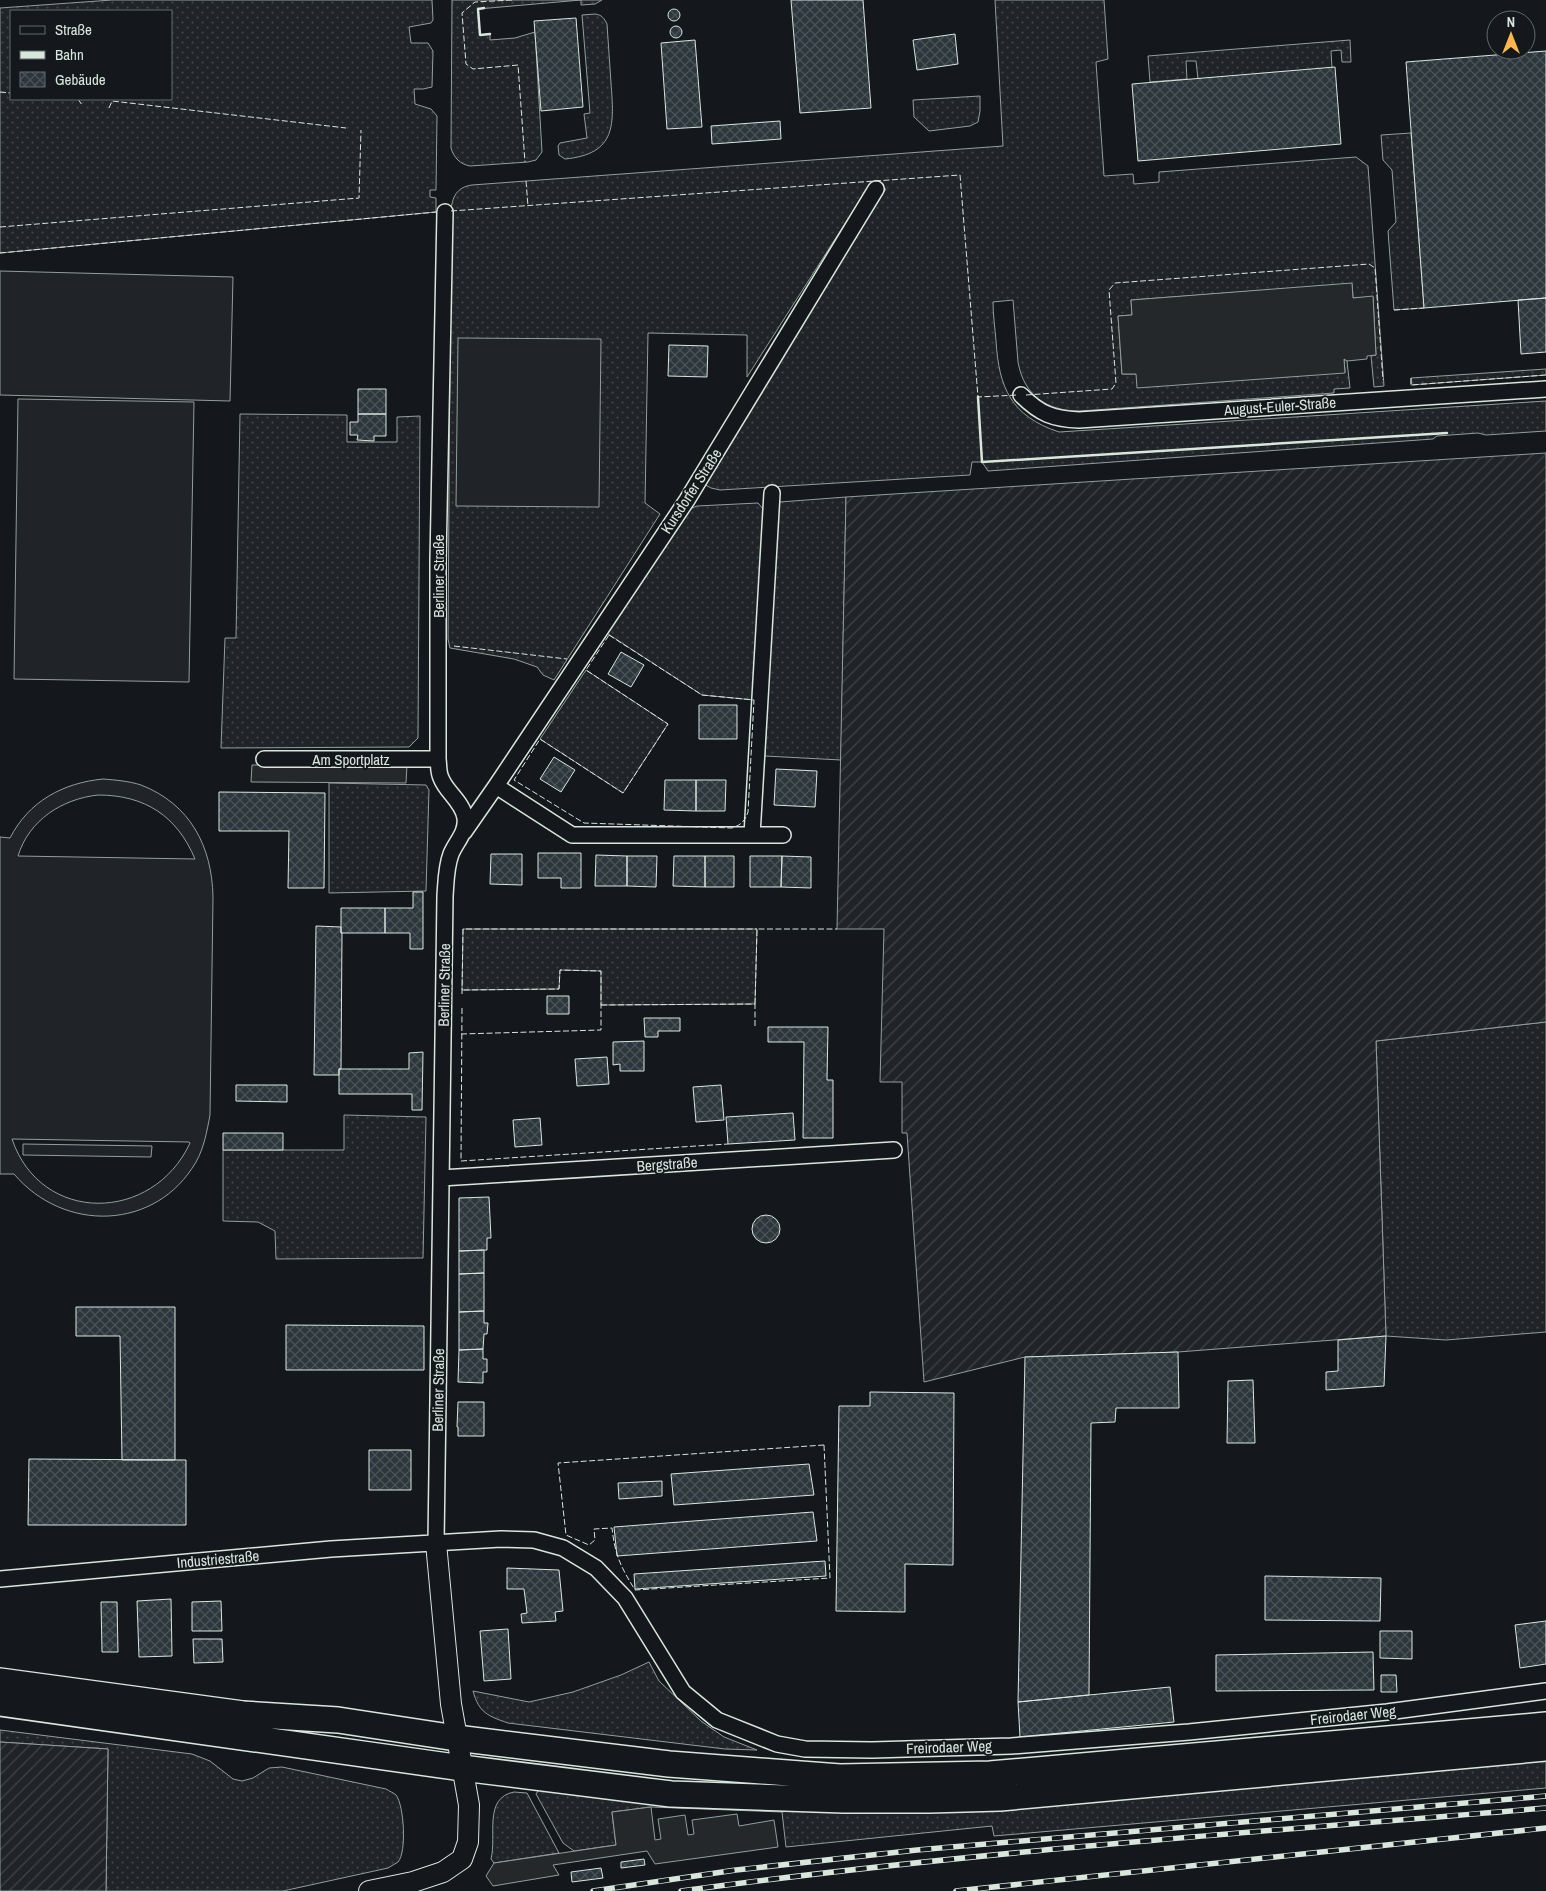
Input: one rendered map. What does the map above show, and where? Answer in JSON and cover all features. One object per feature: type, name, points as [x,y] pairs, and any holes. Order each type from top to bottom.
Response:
[{"type":"main road","points":[[0,1681],[243,1714],[338,1720],[456,1738],[669,1764],[840,1777],[990,1774],[1546,1725]]},
{"type":"main road","points":[[0,1703],[462,1768],[671,1794],[844,1800],[1000,1798],[1546,1748]]},
{"type":"street","name":"Kursdorfer Straße","points":[[463,833],[687,500],[876,189]]},
{"type":"street","name":"Berliner Straße","points":[[369,1891],[413,1882],[442,1872],[462,1858],[468,1842],[470,1821],[469,1805],[451,1704],[436,1543],[446,872],[451,854],[463,833],[465,818],[460,806],[447,790],[440,777],[438,759],[438,560],[445,212]]},
{"type":"street","name":"August-Euler-Straße","points":[[1021,395],[1044,414],[1060,419],[1079,420],[1546,389]]},
{"type":"street","points":[[752,835],[772,493]]},
{"type":"street","name":"Am Sportplatz","points":[[264,759],[438,759]]},
{"type":"street","points":[[496,786],[572,835],[783,835]]},
{"type":"street","name":"Bergstraße","points":[[441,1178],[894,1150]]},
{"type":"street","name":"Freirodaer Weg","points":[[436,1543],[501,1539],[534,1540],[562,1548],[596,1568],[624,1598],[682,1692],[717,1720],[777,1744],[805,1749],[872,1750],[1011,1746],[1189,1732],[1387,1712],[1546,1691]]},
{"type":"street","name":"Industriestraße","points":[[0,1579],[331,1549],[436,1543]]},
{"type":"shaded area","points":[[112,0],[432,0],[433,20],[431,23],[409,27],[411,43],[428,43],[433,51],[432,87],[414,89],[415,104],[431,109],[437,116],[436,190],[430,190],[430,197],[436,198],[436,212],[0,253],[0,8]]},
{"type":"shaded area","points":[[452,0],[581,0],[478,9],[480,35],[490,34],[490,40],[515,38],[535,32],[542,152],[536,160],[470,166],[460,162],[454,155],[451,148]]},
{"type":"shaded area","points":[[581,0],[602,0],[595,4],[581,5]]},
{"type":"shaded area","points":[[995,0],[1104,0],[1108,59],[1096,62],[1104,176],[1133,174],[1134,184],[1159,182],[1159,172],[1356,157],[1368,166],[1384,386],[1374,387],[1371,356],[1376,355],[1373,297],[1353,298],[1352,284],[1131,300],[1132,315],[1118,316],[1122,374],[1345,372],[1344,359],[1347,361],[1350,388],[1334,389],[1334,393],[1080,411],[1057,408],[1039,399],[1032,392],[1021,374],[1018,362],[1013,300],[993,302],[1000,373],[1011,398],[1029,418],[1059,432],[1546,401],[1546,431],[1486,435],[1478,433],[1437,436],[1433,439],[988,471],[982,462],[972,462],[970,475],[720,490],[700,482],[886,189],[869,186],[747,377],[747,335],[648,333],[645,503],[660,514],[554,680],[543,675],[537,667],[514,659],[450,648],[448,639],[451,211],[456,193],[472,185],[1003,146]]},
{"type":"shaded area","points":[[595,14],[602,17],[607,24],[612,98],[609,134],[603,144],[595,151],[565,159],[559,155],[558,146],[560,143],[587,138],[584,114],[590,113],[582,15]]},
{"type":"shaded area","points":[[1350,40],[1351,62],[1342,62],[1341,50],[1331,51],[1332,68],[1198,79],[1196,61],[1186,61],[1187,79],[1150,82],[1148,56]]},
{"type":"shaded area","points":[[980,96],[978,122],[970,126],[929,131],[914,117],[913,100]]},
{"type":"shaded area","points":[[1411,133],[1424,308],[1394,310],[1388,231],[1396,222],[1392,170],[1383,160],[1381,135]]},
{"type":"shaded area","points":[[0,271],[233,277],[230,401],[0,395]]},
{"type":"shaded area","points":[[1352,283],[1353,298],[1373,296],[1376,355],[1367,356],[1367,359],[1347,361],[1344,359],[1345,373],[1137,388],[1136,374],[1122,374],[1118,316],[1132,315],[1131,300]]},
{"type":"shaded area","points":[[458,338],[601,339],[599,507],[456,506]]},
{"type":"shaded area","points":[[1546,369],[1546,375],[1411,385],[1411,378]]},
{"type":"shaded area","points":[[18,399],[194,402],[189,682],[14,679]]},
{"type":"shaded area","points":[[240,414],[347,415],[347,442],[397,442],[397,417],[420,416],[418,738],[409,747],[221,748],[225,638],[236,638]]},
{"type":"shaded area","points":[[1546,453],[1546,1022],[1376,1041],[1386,1336],[1178,1352],[1025,1357],[924,1382],[907,1133],[902,1133],[902,1082],[880,1082],[884,929],[837,929],[846,497]]},
{"type":"shaded area","points":[[846,497],[841,760],[765,756],[777,509],[780,502]]},
{"type":"shaded area","points":[[758,503],[763,509],[754,700],[702,695],[605,632],[685,511],[697,506]]},
{"type":"shaded area","points":[[586,670],[668,724],[623,793],[540,739]]},
{"type":"shaded area","points":[[252,765],[407,765],[406,783],[251,782]]},
{"type":"shaded area","points":[[103,779],[141,785],[173,803],[185,815],[203,844],[212,878],[213,897],[210,1115],[203,1145],[196,1162],[179,1185],[158,1201],[134,1212],[109,1216],[83,1214],[58,1207],[35,1193],[14,1174],[0,1174],[0,837],[10,838],[27,814],[49,796],[88,781]],"holes":[[[98,795],[130,799],[145,804],[157,811],[179,831],[195,859],[18,856],[30,832],[49,814],[72,801]],[[12,1139],[189,1142],[190,1143],[173,1169],[151,1188],[125,1200],[98,1203],[71,1199],[47,1187],[26,1167]]]},
{"type":"shaded area","points":[[329,783],[426,785],[429,790],[426,891],[329,893]]},
{"type":"shaded area","points":[[463,929],[757,929],[755,1004],[601,1005],[601,971],[560,970],[559,989],[462,990]]},
{"type":"shaded area","points":[[1546,1022],[1546,1332],[1446,1340],[1386,1336],[1376,1041]]},
{"type":"shaded area","points":[[344,1115],[426,1117],[423,1258],[276,1259],[275,1231],[258,1222],[223,1221],[223,1150],[344,1150]]},
{"type":"shaded area","points":[[23,1144],[152,1146],[151,1157],[23,1155]]},
{"type":"shaded area","points":[[649,1662],[659,1681],[701,1721],[724,1737],[757,1750],[725,1749],[508,1723],[485,1713],[478,1704],[473,1691],[529,1702],[573,1692],[621,1675]]},
{"type":"shaded area","points":[[0,1730],[192,1754],[210,1761],[233,1779],[242,1781],[253,1778],[269,1768],[282,1767],[386,1789],[396,1795],[401,1808],[403,1818],[403,1849],[401,1857],[398,1862],[388,1868],[283,1891],[106,1891],[108,1749],[0,1742]]},
{"type":"shaded area","points":[[0,1742],[108,1749],[106,1891],[0,1891]]},
{"type":"shaded area","points":[[1546,1757],[1546,1788],[994,1836],[992,1826],[786,1847],[782,1812],[651,1807],[612,1812],[616,1845],[574,1851],[563,1843],[536,1794],[538,1791],[536,1790],[537,1786],[629,1798]]},
{"type":"shaded area","points":[[514,1792],[527,1793],[559,1853],[494,1863],[491,1859],[495,1810],[498,1802],[504,1796]]},
{"type":"shaded area","points":[[651,1807],[655,1840],[661,1839],[658,1819],[685,1815],[688,1835],[694,1834],[692,1820],[737,1814],[739,1826],[774,1820],[778,1847],[655,1864],[647,1851],[553,1865],[559,1875],[493,1886],[486,1876],[494,1863],[616,1845],[612,1812]]},
{"type":"building","points":[[791,0],[863,0],[871,108],[800,113]]},
{"type":"building","points":[[676,9],[679,10],[679,20],[672,21],[669,20],[668,13],[669,10]]},
{"type":"building","points":[[576,18],[583,107],[541,111],[534,21]]},
{"type":"building","points":[[678,26],[681,27],[681,37],[674,38],[671,37],[670,30],[671,27]]},
{"type":"building","points":[[955,34],[958,64],[917,70],[913,40]]},
{"type":"building","points":[[695,40],[702,127],[667,129],[661,43]]},
{"type":"building","points":[[1546,51],[1546,298],[1424,308],[1406,62],[1486,56],[1486,60],[1536,60],[1536,52]]},
{"type":"building","points":[[1335,67],[1341,144],[1138,161],[1132,84]]},
{"type":"building","points":[[780,121],[781,139],[712,144],[711,126]]},
{"type":"building","points":[[1546,298],[1546,352],[1521,354],[1518,300]]},
{"type":"building","points":[[669,345],[708,346],[707,377],[668,376]]},
{"type":"building","points":[[358,389],[386,389],[386,414],[358,414]]},
{"type":"building","points":[[358,414],[386,414],[386,436],[374,436],[374,441],[357,440],[358,435],[350,435],[350,422],[358,422]]},
{"type":"building","points":[[621,652],[644,665],[631,687],[608,674]]},
{"type":"building","points":[[699,705],[737,705],[737,739],[699,739]]},
{"type":"building","points":[[554,757],[575,770],[561,792],[540,779]]},
{"type":"building","points":[[776,769],[817,771],[815,807],[774,805]]},
{"type":"building","points":[[665,780],[696,780],[696,811],[664,810]]},
{"type":"building","points":[[696,780],[726,780],[725,811],[696,811]]},
{"type":"building","points":[[219,792],[325,793],[324,888],[288,888],[289,831],[219,831]]},
{"type":"building","points":[[538,853],[581,853],[581,888],[561,888],[561,878],[538,878]]},
{"type":"building","points":[[491,854],[522,854],[522,885],[490,884]]},
{"type":"building","points":[[596,855],[627,856],[627,886],[595,886]]},
{"type":"building","points":[[627,856],[657,856],[656,887],[627,886]]},
{"type":"building","points":[[674,856],[705,856],[705,887],[673,886]]},
{"type":"building","points":[[705,856],[734,856],[734,887],[705,887]]},
{"type":"building","points":[[750,856],[782,856],[781,887],[750,887]]},
{"type":"building","points":[[782,856],[811,857],[811,888],[781,887]]},
{"type":"building","points":[[413,892],[423,892],[423,949],[410,949],[410,933],[385,933],[385,908],[413,908]]},
{"type":"building","points":[[341,908],[385,908],[385,933],[341,933]]},
{"type":"building","points":[[316,926],[341,927],[342,933],[341,1069],[339,1069],[339,1075],[314,1075]]},
{"type":"building","points":[[547,996],[569,996],[569,1014],[547,1014]]},
{"type":"building","points":[[644,1018],[680,1018],[680,1031],[658,1031],[658,1037],[645,1037]]},
{"type":"building","points":[[768,1027],[828,1027],[827,1080],[833,1080],[833,1138],[803,1138],[804,1042],[768,1042]]},
{"type":"building","points":[[644,1041],[644,1071],[620,1071],[620,1064],[613,1065],[613,1042]]},
{"type":"building","points":[[423,1052],[422,1110],[412,1110],[412,1094],[339,1094],[339,1069],[409,1069],[409,1053]]},
{"type":"building","points":[[607,1057],[609,1084],[577,1086],[575,1059]]},
{"type":"building","points":[[236,1085],[287,1085],[287,1102],[236,1101]]},
{"type":"building","points":[[721,1085],[724,1120],[696,1122],[693,1087]]},
{"type":"building","points":[[793,1113],[795,1140],[728,1144],[726,1117]]},
{"type":"building","points":[[540,1118],[542,1145],[515,1147],[513,1120]]},
{"type":"building","points":[[223,1133],[283,1133],[283,1150],[223,1150]]},
{"type":"building","points":[[489,1197],[491,1238],[487,1238],[487,1250],[459,1251],[459,1198]]},
{"type":"building","points":[[766,1215],[776,1219],[780,1229],[776,1239],[766,1243],[756,1239],[752,1229],[756,1219]]},
{"type":"building","points":[[484,1250],[484,1273],[459,1274],[459,1251]]},
{"type":"building","points":[[484,1273],[484,1311],[459,1312],[459,1274]]},
{"type":"building","points":[[76,1307],[175,1307],[175,1460],[122,1460],[120,1336],[76,1336]]},
{"type":"building","points":[[484,1311],[484,1323],[488,1323],[487,1334],[484,1334],[483,1349],[459,1350],[459,1312]]},
{"type":"building","points":[[286,1325],[424,1326],[424,1370],[286,1370]]},
{"type":"building","points":[[1386,1336],[1384,1386],[1326,1390],[1326,1372],[1338,1371],[1338,1340]]},
{"type":"building","points":[[483,1349],[483,1359],[487,1359],[487,1372],[483,1372],[483,1383],[458,1382],[459,1350]]},
{"type":"building","points":[[1178,1352],[1179,1408],[1116,1408],[1115,1422],[1091,1423],[1089,1695],[1018,1702],[1025,1357]]},
{"type":"building","points":[[1253,1380],[1255,1443],[1227,1443],[1228,1381]]},
{"type":"building","points":[[870,1392],[954,1393],[953,1565],[905,1564],[905,1612],[836,1611],[839,1406],[870,1406]]},
{"type":"building","points":[[458,1402],[484,1402],[484,1436],[458,1436]]},
{"type":"building","points":[[369,1450],[411,1450],[411,1490],[369,1490]]},
{"type":"building","points":[[29,1459],[186,1460],[186,1525],[28,1525]]},
{"type":"building","points":[[809,1464],[814,1495],[674,1505],[671,1474]]},
{"type":"building","points":[[662,1481],[662,1496],[619,1499],[618,1483]]},
{"type":"building","points":[[813,1512],[817,1541],[617,1556],[614,1527]]},
{"type":"building","points":[[825,1561],[826,1576],[635,1589],[634,1574]]},
{"type":"building","points":[[507,1568],[559,1570],[563,1611],[555,1612],[556,1621],[522,1623],[521,1614],[527,1613],[524,1589],[507,1589]]},
{"type":"building","points":[[1265,1576],[1381,1578],[1380,1621],[1265,1620]]},
{"type":"building","points":[[171,1599],[172,1656],[139,1657],[137,1601]]},
{"type":"building","points":[[221,1601],[222,1631],[192,1631],[192,1602]]},
{"type":"building","points":[[101,1602],[117,1602],[118,1652],[102,1652]]},
{"type":"building","points":[[1546,1621],[1546,1664],[1520,1668],[1515,1625]]},
{"type":"building","points":[[508,1629],[511,1679],[484,1681],[480,1631]]},
{"type":"building","points":[[1380,1631],[1412,1631],[1412,1659],[1380,1658]]},
{"type":"building","points":[[193,1639],[222,1639],[223,1662],[194,1663]]},
{"type":"building","points":[[1373,1652],[1374,1690],[1216,1691],[1216,1655]]},
{"type":"building","points":[[1381,1675],[1396,1675],[1397,1692],[1381,1692]]},
{"type":"building","points":[[1170,1687],[1174,1722],[1020,1737],[1018,1702]]},
{"type":"building","points":[[644,1859],[645,1865],[621,1868],[621,1862]]},
{"type":"building","points":[[601,1868],[603,1878],[572,1882],[571,1872]]},
{"type":"railway","points":[[593,1891],[736,1870],[917,1850],[1546,1796]]},
{"type":"railway","points":[[681,1891],[789,1877],[1005,1854],[1546,1808]]},
{"type":"railway","points":[[956,1891],[1546,1828]]},
{"type":"fence","points":[[512,0],[475,2],[462,13],[466,64],[473,69],[518,65],[525,162]]},
{"type":"fence","points":[[0,92],[10,93]]},
{"type":"fence","points":[[79,100],[82,105]]},
{"type":"fence","points":[[109,108],[112,101],[346,128]]},
{"type":"fence","points":[[0,227],[359,198],[361,130]]},
{"type":"fence","points":[[451,211],[960,175],[978,397],[1017,395]]},
{"type":"fence","points":[[526,181],[528,206]]},
{"type":"fence","points":[[0,253],[436,212]]},
{"type":"fence","points":[[1026,395],[1112,389],[1116,383],[1109,290],[1115,283],[1369,264],[1375,268],[1383,380]]},
{"type":"fence","points":[[1394,310],[1424,308]]},
{"type":"fence","points":[[1411,378],[1411,385],[1546,375]]},
{"type":"fence","points":[[609,635],[702,695],[754,700],[748,812],[740,824],[732,828],[584,823],[514,780],[540,739],[623,793],[668,724],[586,670],[609,635]]},
{"type":"fence","points":[[454,646],[567,659]]},
{"type":"fence","points":[[462,994],[463,929],[757,929]]},
{"type":"fence","points":[[755,1004],[757,929],[837,929]]},
{"type":"fence","points":[[461,1034],[601,1030],[601,971],[560,970],[559,989],[462,990]]},
{"type":"fence","points":[[601,1005],[755,1004],[755,1027]]},
{"type":"fence","points":[[462,1008],[461,1161],[728,1144]]},
{"type":"fence","points":[[824,1445],[830,1578],[635,1590],[619,1561],[612,1528],[594,1529],[595,1540],[589,1545],[566,1535],[558,1463],[824,1445]]},
{"type":"wall","points":[[484,8],[478,9],[480,35],[490,34]]},
{"type":"wall","points":[[978,397],[982,462],[1447,433]]}]
